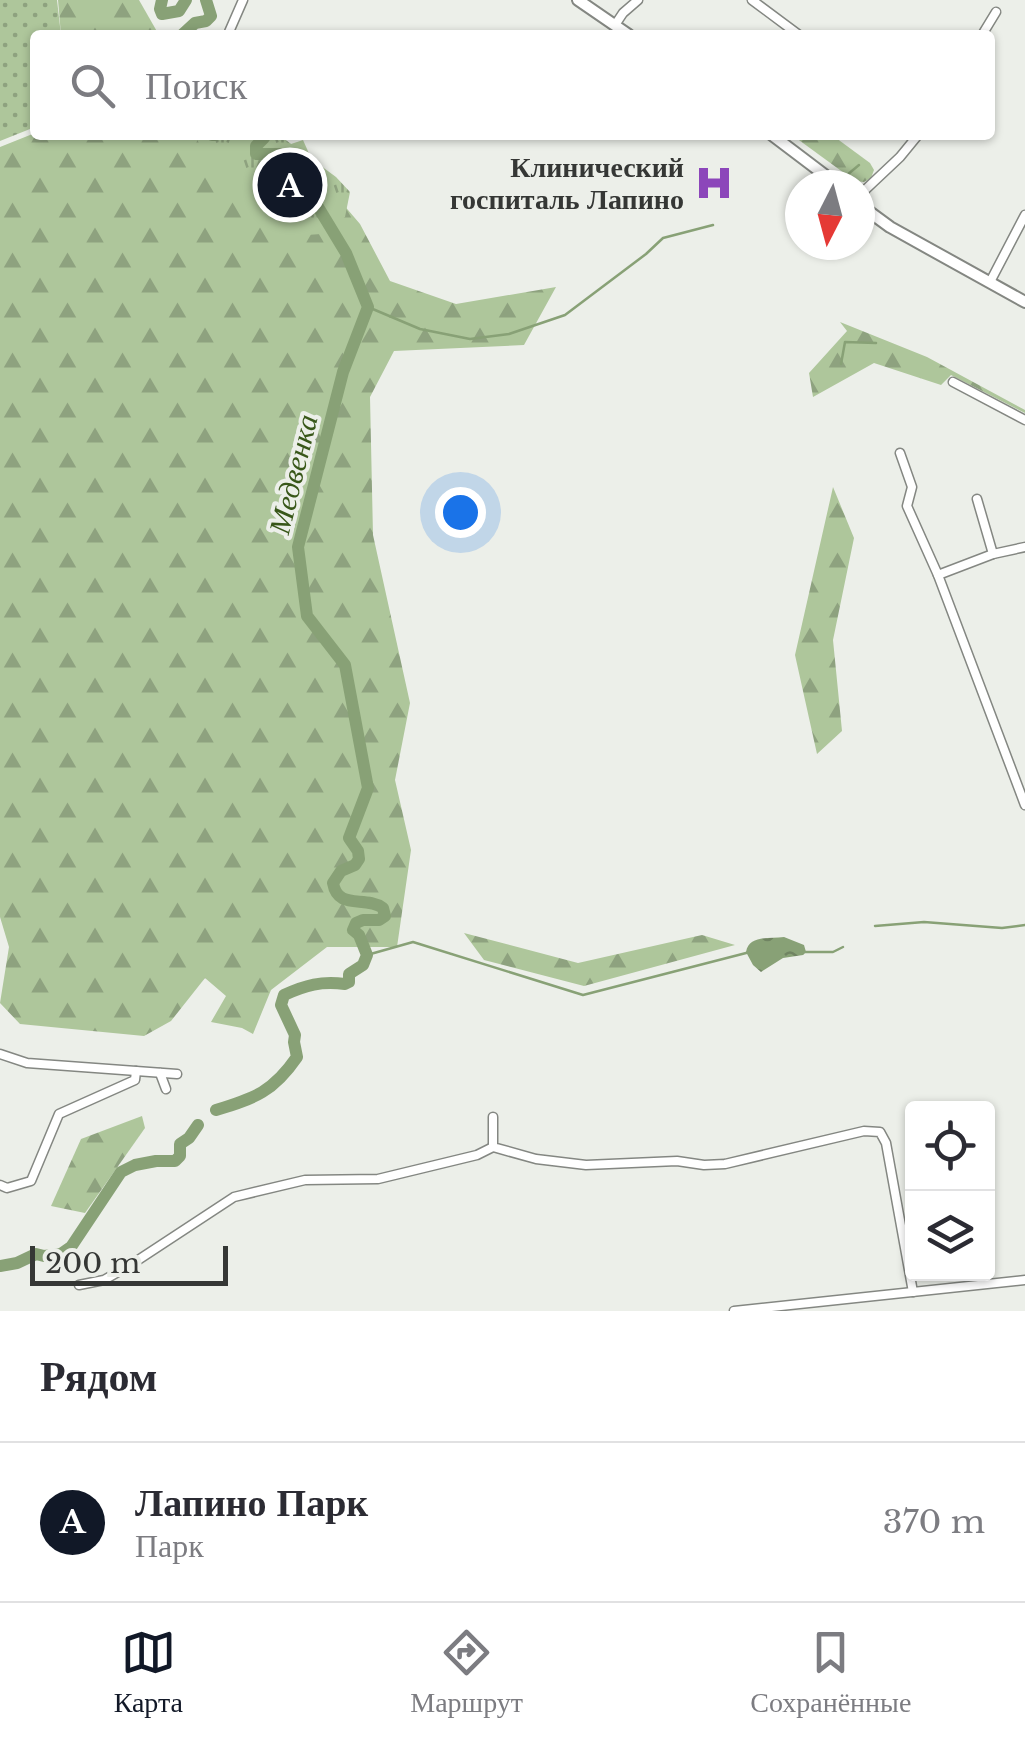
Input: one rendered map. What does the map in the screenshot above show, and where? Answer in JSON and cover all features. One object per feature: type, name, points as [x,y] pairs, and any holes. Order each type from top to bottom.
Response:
[{"type":"main road","points":[[578,0],[622,30]]},
{"type":"main road","points":[[779,140],[818,170]]},
{"type":"main road","points":[[875,217],[1025,302]]},
{"type":"street","points":[[230,30],[243,0]]},
{"type":"street","points":[[615,25],[638,0]]},
{"type":"street","points":[[752,0],[792,30]]},
{"type":"street","points":[[985,30],[996,12]]},
{"type":"street","points":[[875,178],[914,140]]},
{"type":"street","points":[[990,282],[1025,216]]},
{"type":"street","points":[[952,382],[1025,420]]},
{"type":"street","points":[[900,453],[912,486],[907,506],[938,575],[1025,805]]},
{"type":"street","points":[[977,499],[993,554]]},
{"type":"street","points":[[938,575],[993,554],[1025,548]]},
{"type":"street","points":[[0,1054],[27,1063],[178,1074]]},
{"type":"street","points":[[0,1185],[8,1188],[32,1181],[58,1114],[135,1080],[136,1071]]},
{"type":"street","points":[[160,1073],[166,1089]]},
{"type":"street","points":[[493,1117],[493,1147]]},
{"type":"street","points":[[78,1285],[104,1280],[234,1197],[305,1180],[378,1179],[477,1156],[493,1147],[536,1160],[567,1164],[677,1161],[716,1165],[864,1131],[880,1132],[886,1143],[913,1292]]},
{"type":"street","points":[[734,1311],[1025,1280]]},
{"type":"green space","points":[[0,0],[57,0],[60,30],[30,30],[30,129],[0,141]]},
{"type":"green space","points":[[58,0],[139,0],[156,30],[61,30]]},
{"type":"green space","points":[[30,135],[30,140],[267,140],[282,147],[303,140],[319,176],[360,224],[390,281],[456,304],[556,287],[524,345],[394,351],[370,397],[373,535],[410,703],[395,780],[411,850],[397,947],[327,947],[271,990],[253,1034],[211,1022],[226,996],[205,978],[171,1021],[144,1036],[20,1024],[0,1003],[9,947],[0,917],[0,147]]},
{"type":"green space","points":[[197,140],[286,140],[350,192],[345,217],[321,234],[293,236],[207,160]]},
{"type":"green space","points":[[799,140],[839,140],[874,170],[840,170]]},
{"type":"green space","points":[[840,322],[927,357],[1025,413],[951,375],[941,385],[874,363],[813,397],[809,373],[847,331]]},
{"type":"green space","points":[[833,487],[854,538],[833,640],[842,731],[817,754],[795,655]]},
{"type":"green space","points":[[464,933],[578,963],[702,935],[735,945],[584,986],[484,960]]},
{"type":"green space","points":[[142,1116],[145,1128],[85,1213],[51,1206],[81,1139]]},
{"type":"water","points":[[784,937],[804,945],[806,952],[783,958],[761,972],[746,952],[748,947],[760,939]]},
{"type":"waterway","name":"Медвенка","points":[[162,0],[162,14],[179,11],[186,0]]},
{"type":"waterway","name":"Медвенка","points":[[187,30],[211,16],[206,0]]},
{"type":"waterway","name":"Медвенка","points":[[216,1110],[262,1092],[288,1069],[297,1057],[295,1035],[281,1005],[284,995],[314,985],[349,982],[349,974],[363,965],[367,955],[353,930],[356,923],[385,916],[383,908],[376,904],[340,897],[333,883],[341,871],[359,859],[349,838],[368,788],[345,665],[307,616],[298,547],[343,372],[368,307],[346,253],[286,154],[256,154],[256,146],[262,140]]},
{"type":"waterway","points":[[853,170],[859,165]]},
{"type":"waterway","points":[[368,307],[420,329],[470,339],[509,334],[565,315],[663,238],[713,225]]},
{"type":"waterway","points":[[841,364],[845,342],[876,343]]},
{"type":"waterway","points":[[875,926],[924,922],[1002,928],[1025,925]]},
{"type":"waterway","points":[[367,955],[413,942],[583,995],[750,952]]},
{"type":"waterway","points":[[802,952],[833,952],[843,947]]},
{"type":"waterway","name":"Медвенка","points":[[0,1266],[36,1254],[61,1254],[71,1247],[121,1172],[135,1165],[175,1161],[180,1156],[180,1144],[198,1125]]},
{"type":"place","name":"Клинический госпиталь Лапино","points":[[714,183]]},
{"type":"place","name":"Лапино Парк","points":[[290,185]]}]
